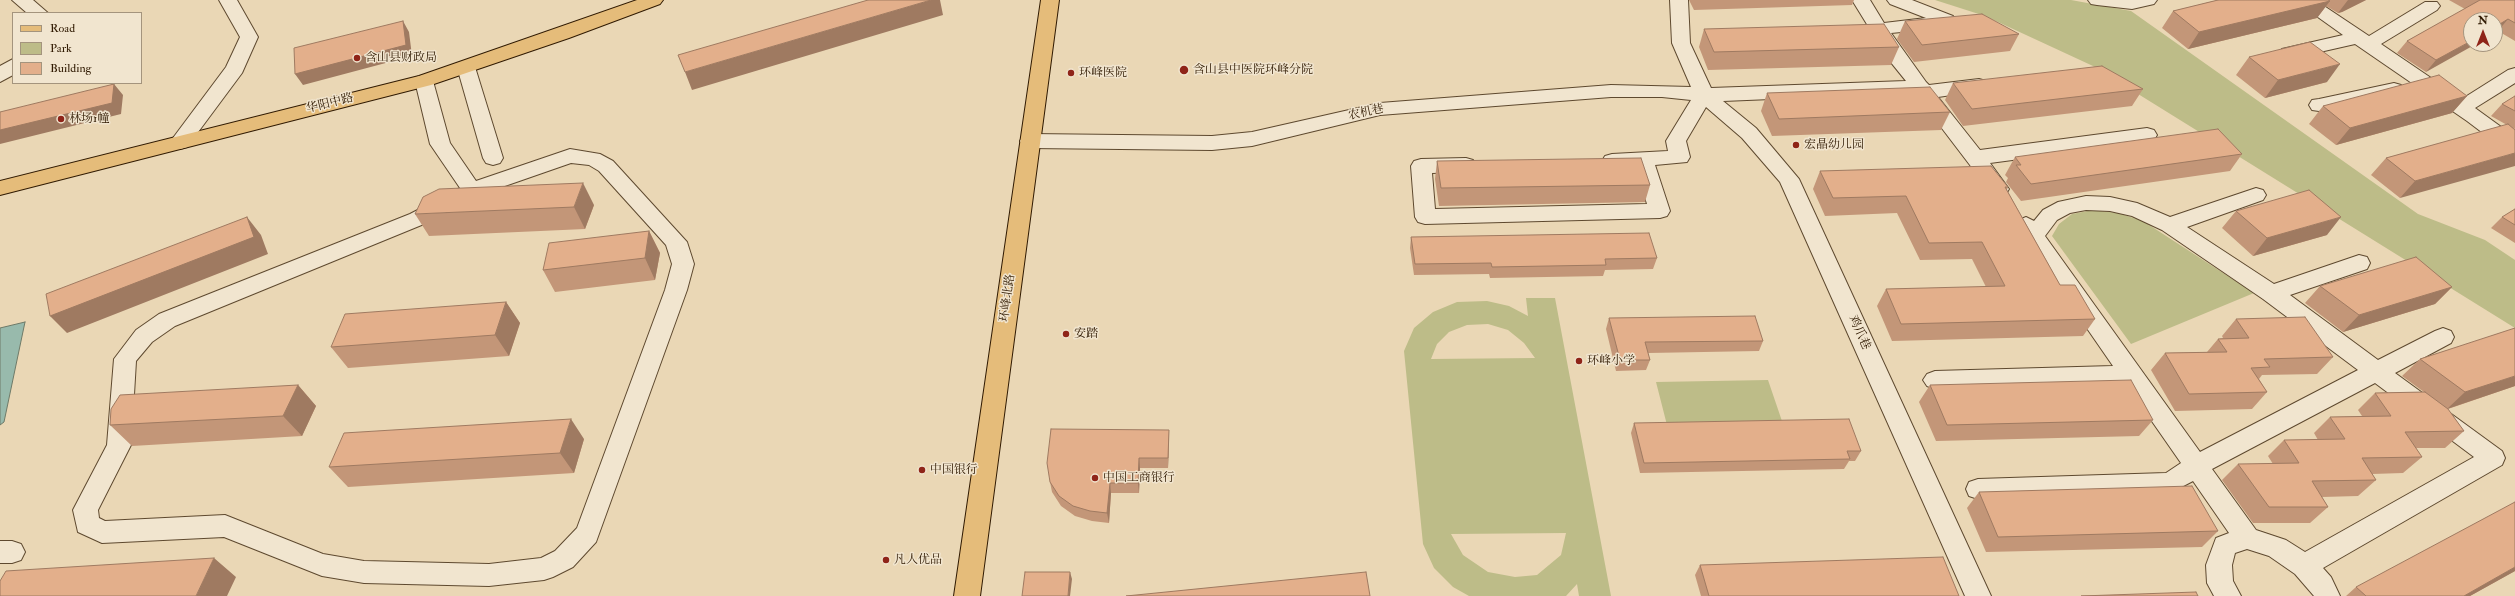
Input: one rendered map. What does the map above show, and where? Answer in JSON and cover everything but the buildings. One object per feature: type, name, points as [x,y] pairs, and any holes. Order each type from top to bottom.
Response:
[{"type":"main road","name":"华阳中路","points":[[0,188],[424,80],[563,34],[654,0]]},
{"type":"main road","name":"环峰北路","points":[[967,596],[1050,0]]},
{"type":"street","points":[[21,0],[38,12]]},
{"type":"street","points":[[180,142],[235,69],[249,37],[228,0]]},
{"type":"street","points":[[1597,163],[1643,158],[1680,157],[1676,141],[1704,94],[1682,42],[1679,0]]},
{"type":"street","points":[[1861,0],[1879,29],[1923,90],[2034,236],[2246,538],[2277,548],[2304,566],[2322,585],[2328,596]]},
{"type":"street","points":[[1879,29],[1949,21],[1896,0]]},
{"type":"street","points":[[2097,0],[2132,4],[2148,0]]},
{"type":"street","points":[[2303,0],[2461,108],[2515,147]]},
{"type":"street","points":[[2269,58],[2362,41],[2431,6]]},
{"type":"street","points":[[0,76],[12,66]]},
{"type":"street","points":[[466,67],[493,158]]},
{"type":"street","points":[[2461,108],[2515,74]]},
{"type":"street","points":[[424,80],[440,144],[472,190]]},
{"type":"street","points":[[2319,105],[2423,82]]},
{"type":"street","name":"农机巷","points":[[1030,141],[1212,143],[1252,139],[1380,109],[1611,91],[1662,91],[1704,94],[1923,90],[1994,84]]},
{"type":"street","name":"鸡爪巷","points":[[1704,94],[1749,133],[1789,178],[1978,596]]},
{"type":"street","points":[[1975,158],[2147,135]]},
{"type":"street","points":[[570,156],[592,159],[606,166],[676,242],[683,264],[676,290],[586,534],[564,559],[544,569],[489,574],[364,572],[322,565],[225,526],[102,532],[87,524],[85,510],[119,444],[125,359],[144,336],[167,320],[417,219],[472,190],[570,156]]},
{"type":"street","points":[[1485,165],[1421,166],[1426,217],[1660,211],[1643,158]]},
{"type":"street","points":[[2169,225],[2256,195]]},
{"type":"street","points":[[2034,236],[2050,215],[2065,207],[2086,203],[2110,204],[2137,210],[2169,225],[2271,293],[2378,371],[2493,458],[2304,566]]},
{"type":"street","points":[[2271,293],[2359,263]]},
{"type":"street","points":[[1978,489],[2170,483],[2196,466],[2443,337]]},
{"type":"street","points":[[1935,380],[2132,375]]},
{"type":"street","points":[[2228,596],[2220,583],[2219,564],[2226,546],[2246,538]]},
{"type":"green space","points":[[1935,0],[2071,0],[2131,11],[2418,214],[2485,240],[2515,260],[2515,328],[2093,66],[1985,16]]},
{"type":"green space","points":[[2093,210],[2118,213],[2143,221],[2254,293],[2131,344],[2052,236],[2059,224],[2072,214]]},
{"type":"green space","points":[[1526,298],[1555,298],[1611,596],[1579,596],[1577,584],[1566,596],[1469,596],[1453,587],[1434,568],[1423,544],[1404,351],[1414,328],[1433,312],[1457,302],[1487,301],[1509,306],[1528,316]],"holes":[[[1488,324],[1508,330],[1524,343],[1535,358],[1431,359],[1437,344],[1449,332],[1467,325]],[[1566,533],[1561,555],[1537,575],[1515,577],[1488,572],[1463,555],[1451,534]]]},
{"type":"green space","points":[[1768,380],[1784,427],[1668,429],[1656,382]]},
{"type":"shaded area","points":[[25,322],[4,422],[0,425],[0,328]]},
{"type":"place","name":"含山县财政局","points":[[357,58]]},
{"type":"place","name":"含山县中医院环峰分院","points":[[1184,70]]},
{"type":"place","name":"环峰医院","points":[[1071,73]]},
{"type":"place","name":"林场1幢","points":[[61,119]]},
{"type":"place","name":"宏晶幼儿园","points":[[1796,145]]},
{"type":"place","name":"安踏","points":[[1066,334]]},
{"type":"place","name":"环峰小学","points":[[1579,361]]},
{"type":"place","name":"中国银行","points":[[922,470]]},
{"type":"place","name":"中国工商银行","points":[[1095,478]]},
{"type":"place","name":"凡人优品","points":[[886,560]]}]
